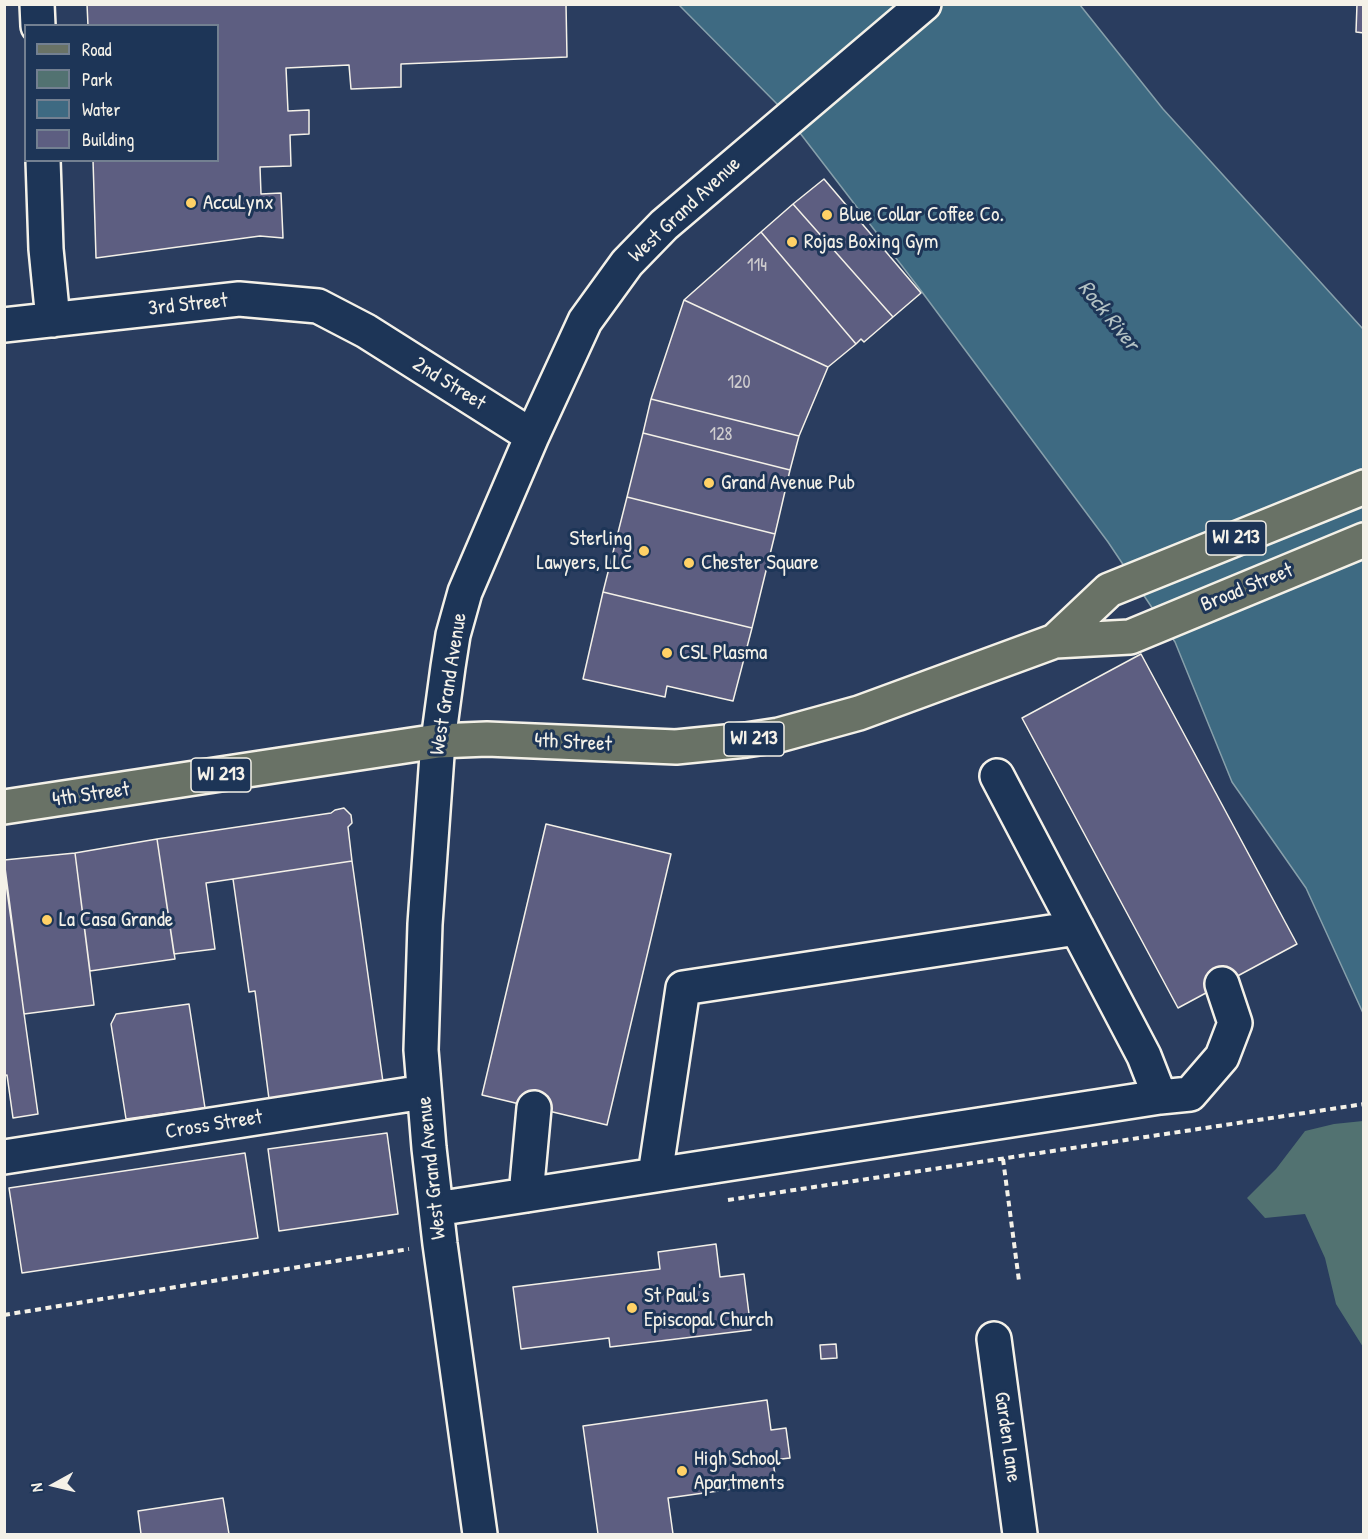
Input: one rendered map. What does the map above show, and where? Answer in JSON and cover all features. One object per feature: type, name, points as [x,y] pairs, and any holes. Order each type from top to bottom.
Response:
[{"type":"main road","name":"WI 213","points":[[1054,641],[1108,590],[1364,486]]},
{"type":"main road","name":"Broad Street","points":[[1130,637],[1364,540]]},
{"type":"main road","name":"4th Street","points":[[4,807],[438,741],[487,739],[676,747],[760,738],[859,713],[1054,641],[1130,637]]},
{"type":"street","points":[[37,4],[38,24]]},
{"type":"street","name":"West Grand Avenue","points":[[480,1534],[440,1244],[423,1092],[421,1002],[438,741],[453,635],[465,592],[532,436],[585,321],[627,263],[664,225],[924,4]]},
{"type":"street","points":[[43,162],[46,249],[53,320]]},
{"type":"street","name":"3rd Street","points":[[4,325],[239,299],[318,306],[366,331]]},
{"type":"street","name":"2nd Street","points":[[366,331],[532,436]]},
{"type":"street","points":[[997,776],[1144,1056],[1160,1097]]},
{"type":"street","points":[[655,1175],[682,988],[1077,928]]},
{"type":"street","points":[[436,1209],[1190,1094],[1222,1057],[1235,1023],[1222,984]]},
{"type":"street","name":"Cross Street","points":[[4,1157],[423,1092]]},
{"type":"street","points":[[526,1196],[534,1108]]},
{"type":"street","name":"Garden Lane","points":[[994,1339],[1020,1534]]},
{"type":"path","points":[[721,1202],[1364,1104]]},
{"type":"path","points":[[1003,1159],[1019,1281]]},
{"type":"path","points":[[4,1315],[440,1244]]},
{"type":"green space","points":[[1364,1121],[1363,1347],[1336,1304],[1325,1258],[1305,1214],[1265,1218],[1247,1198],[1276,1169],[1305,1131],[1334,1124]]},
{"type":"water","name":"Rock River","points":[[679,5],[1080,5],[1163,109],[1363,329],[1363,1013],[1306,888],[1232,782],[1175,642],[1108,542],[922,292],[780,107]]},
{"type":"building","points":[[87,4],[566,4],[567,57],[401,64],[401,87],[351,89],[349,65],[286,68],[288,111],[309,110],[309,134],[290,135],[291,166],[260,167],[261,194],[281,193],[283,238],[260,236],[96,258],[93,162],[219,162],[219,24],[88,24]]},
{"type":"building","points":[[1357,4],[1364,4],[1364,33],[1356,32]]},
{"type":"building","points":[[824,179],[921,293],[893,317],[793,204]]},
{"type":"building","points":[[793,204],[893,317],[864,342],[861,339],[856,344],[761,232]]},
{"type":"building","points":[[761,232],[856,344],[828,367],[684,300]]},
{"type":"building","points":[[684,300],[828,367],[799,436],[651,399]]},
{"type":"building","points":[[651,399],[799,436],[790,470],[643,433]]},
{"type":"building","name":"Grand Avenue Pub","points":[[643,433],[790,470],[775,534],[627,497]]},
{"type":"building","name":"Chester Square","points":[[627,497],[775,534],[752,628],[603,592]]},
{"type":"building","name":"CSL Plasma","points":[[603,592],[752,628],[733,701],[667,686],[665,697],[583,679]]},
{"type":"building","points":[[1141,654],[1297,944],[1178,1008],[1022,718]]},
{"type":"building","points":[[344,808],[351,815],[352,823],[348,827],[352,861],[206,883],[215,949],[174,954],[157,839],[331,813]]},
{"type":"building","points":[[546,824],[671,854],[607,1125],[482,1095]]},
{"type":"building","points":[[157,839],[175,959],[90,971],[75,853]]},
{"type":"building","name":"La Casa Grande","points":[[75,853],[94,1005],[24,1014],[4,860]]},
{"type":"building","points":[[352,861],[383,1082],[269,1099],[255,991],[249,992],[233,879]]},
{"type":"building","points":[[4,869],[38,1114],[13,1118],[7,1075],[4,1076]]},
{"type":"building","points":[[189,1004],[205,1108],[126,1119],[111,1024],[116,1014]]},
{"type":"building","points":[[387,1133],[398,1214],[279,1231],[268,1149]]},
{"type":"building","points":[[245,1153],[258,1238],[22,1273],[9,1188]]},
{"type":"building","name":"St Paul's Episcopal Church","points":[[716,1244],[720,1277],[744,1274],[751,1330],[610,1347],[609,1338],[521,1349],[513,1287],[660,1269],[658,1252]]},
{"type":"building","points":[[836,1344],[837,1358],[821,1359],[820,1345]]},
{"type":"building","name":"High School Apartments","points":[[767,1400],[771,1430],[786,1428],[790,1458],[773,1460],[776,1483],[668,1498],[673,1534],[598,1534],[583,1426]]},
{"type":"building","points":[[223,1498],[229,1534],[141,1534],[138,1511]]},
{"type":"place","name":"AccuLynx","points":[[191,203]]},
{"type":"place","name":"Blue Collar Coffee Co.","points":[[827,215]]},
{"type":"place","name":"Rojas Boxing Gym","points":[[792,242]]},
{"type":"place","name":"Grand Avenue Pub","points":[[709,483]]},
{"type":"place","name":"Sterling Lawyers, LLC","points":[[644,551]]},
{"type":"place","name":"Chester Square","points":[[689,563]]},
{"type":"place","name":"CSL Plasma","points":[[667,653]]},
{"type":"place","name":"La Casa Grande","points":[[47,920]]},
{"type":"place","name":"St Paul's Episcopal Church","points":[[632,1308]]},
{"type":"place","name":"High School Apartments","points":[[682,1471]]}]
